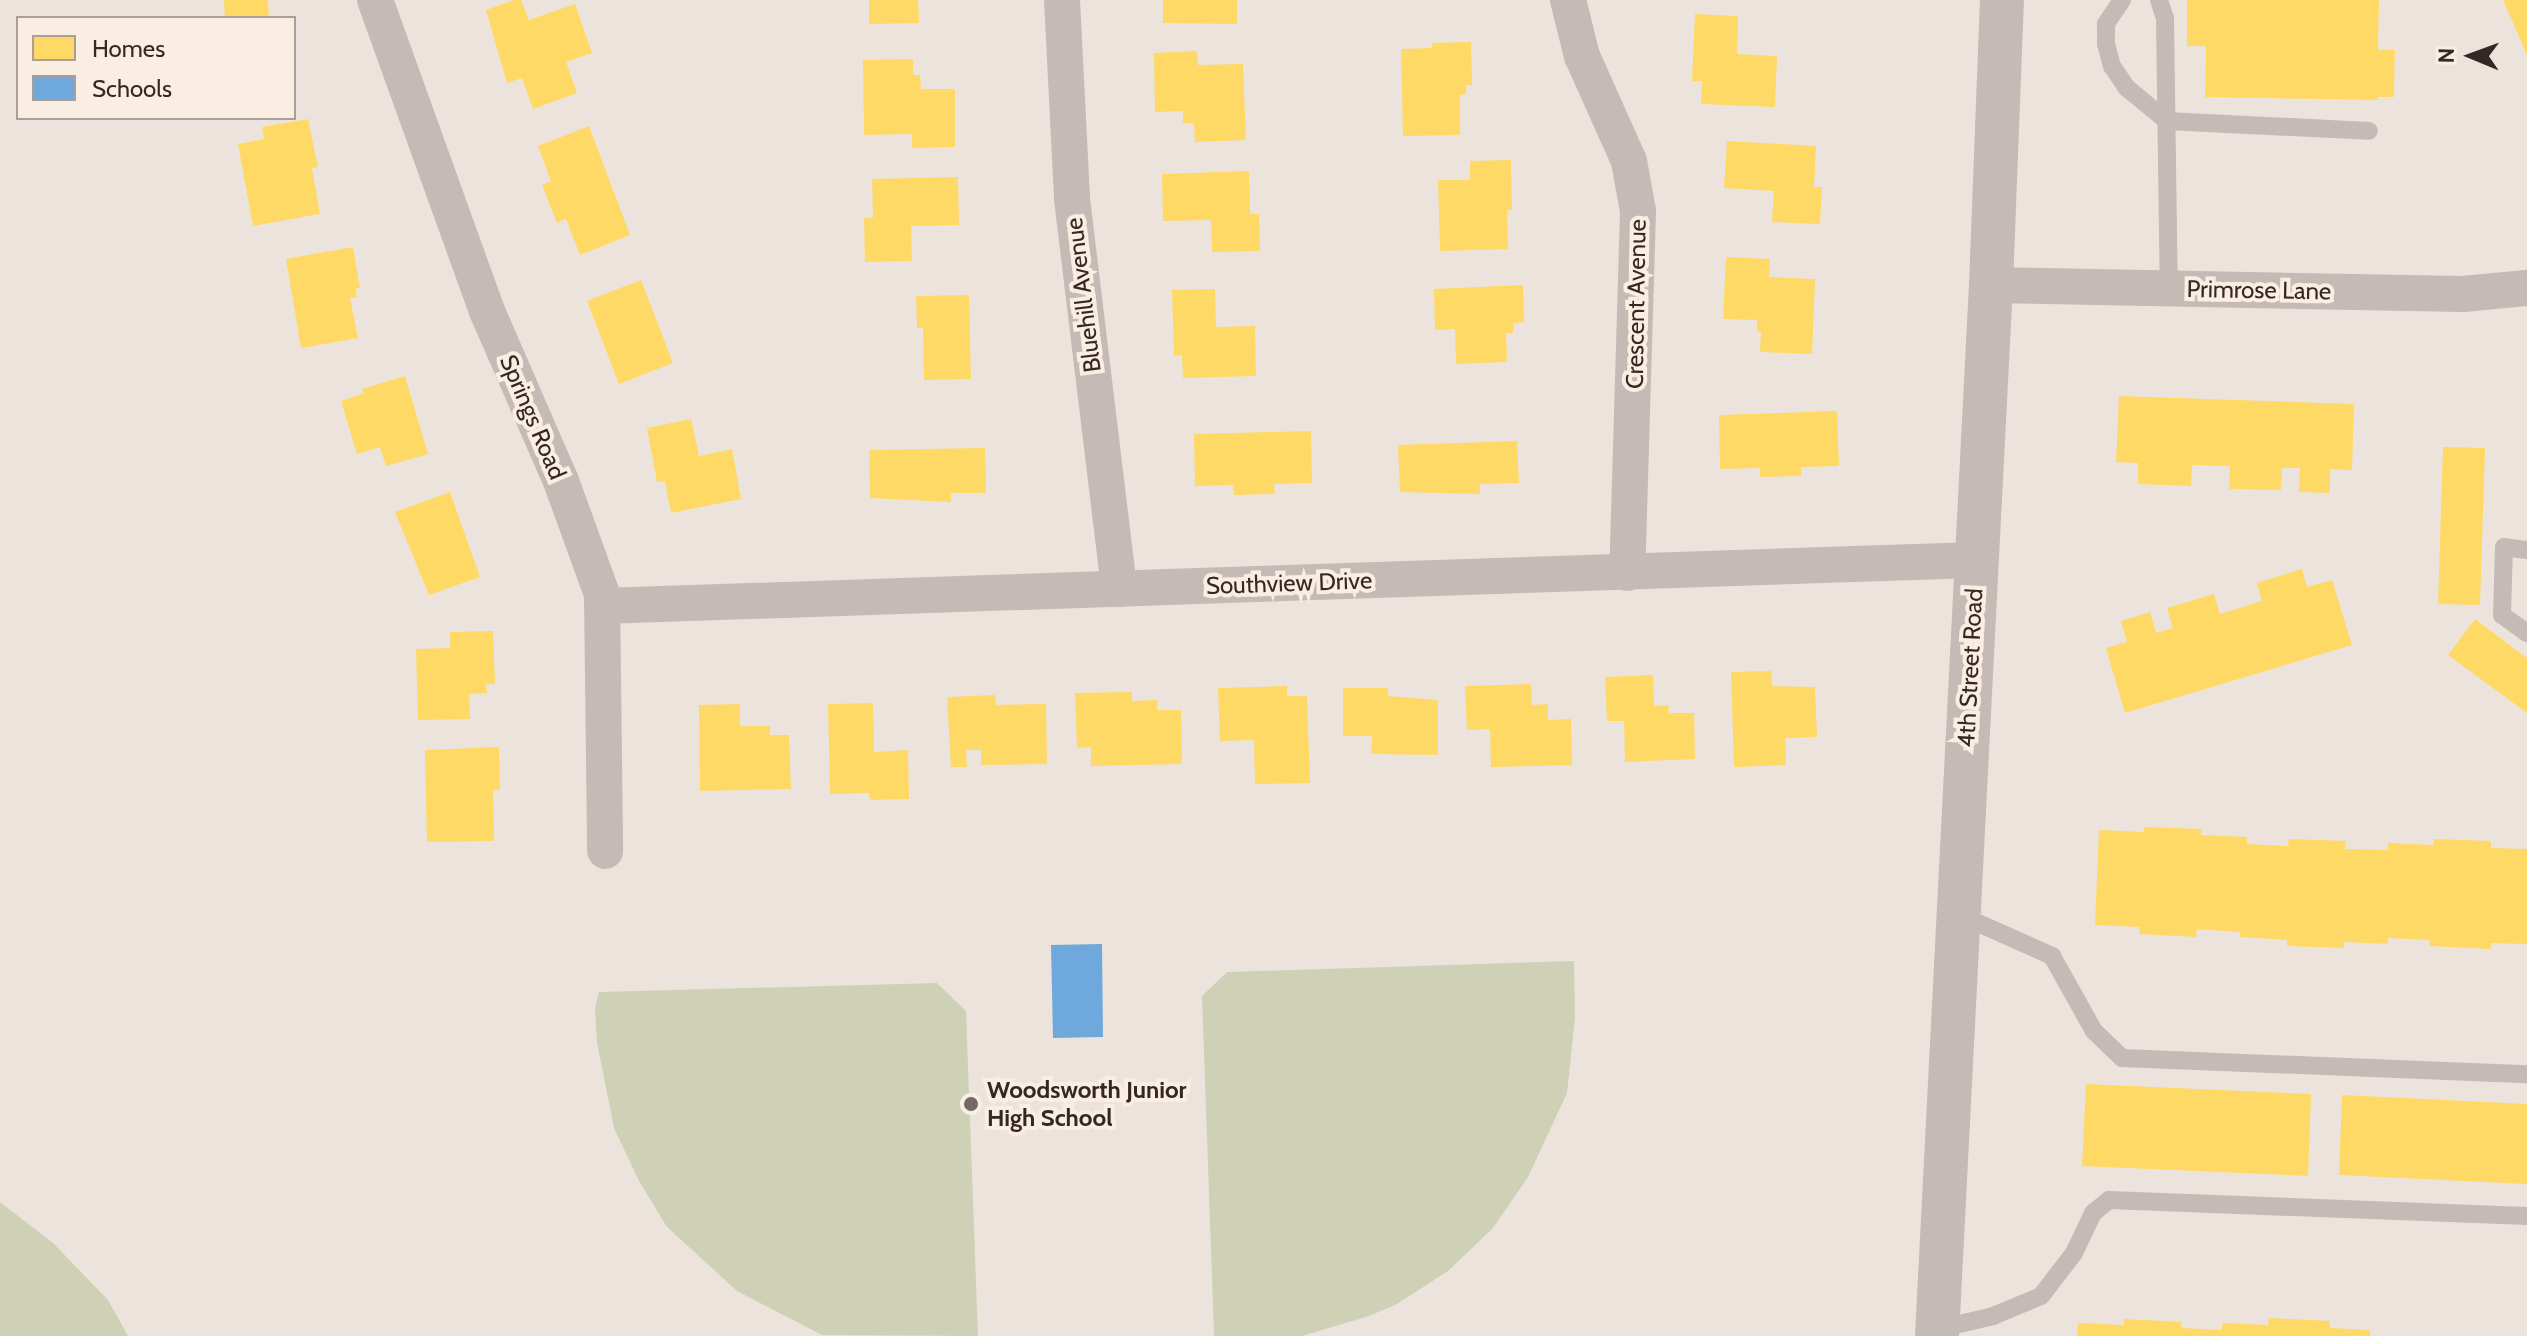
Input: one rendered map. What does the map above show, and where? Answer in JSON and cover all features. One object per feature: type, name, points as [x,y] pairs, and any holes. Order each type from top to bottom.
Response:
[{"type":"street","name":"Springs Road","points":[[375,0],[487,311],[561,481],[602,594],[605,851]]},
{"type":"street","name":"Bluehill Avenue","points":[[1062,0],[1072,199],[1119,589]]},
{"type":"street","name":"Crescent Avenue","points":[[1568,0],[1582,56],[1629,161],[1638,211],[1627,573]]},
{"type":"street","name":"4th Street Road","points":[[1937,1332],[1991,285],[2002,0]]},
{"type":"street","name":"Primrose Lane","points":[[1991,285],[2463,294],[2527,288]]},
{"type":"street","name":"Southview Drive","points":[[602,606],[1975,560]]},
{"type":"lane","points":[[2122,0],[2106,24],[2106,44],[2112,66],[2127,88],[2167,121],[2369,131]]},
{"type":"lane","points":[[2159,0],[2165,18],[2169,288]]},
{"type":"lane","points":[[2527,550],[2504,547],[2502,615],[2527,633]]},
{"type":"lane","points":[[1957,914],[2052,956],[2094,1031],[2122,1058],[2527,1074]]},
{"type":"lane","points":[[1937,1332],[1993,1316],[2041,1296],[2074,1253],[2093,1213],[2109,1200],[2527,1216]]},
{"type":"green space","points":[[1574,961],[1575,1018],[1567,1093],[1528,1177],[1493,1228],[1448,1271],[1397,1304],[1369,1316],[1302,1336],[1214,1336],[1202,996],[1227,972]]},
{"type":"green space","points":[[937,983],[966,1011],[978,1336],[822,1335],[737,1291],[667,1227],[639,1181],[614,1128],[597,1043],[595,1008],[599,992]]},
{"type":"green space","points":[[0,1202],[53,1243],[108,1300],[128,1336],[0,1336]]},
{"type":"building: Homes","points":[[224,0],[268,0],[269,16],[225,16]]},
{"type":"building: Homes","points":[[521,0],[529,20],[575,4],[592,53],[566,62],[577,93],[533,109],[522,78],[507,83],[486,10]]},
{"type":"building: Homes","points":[[869,0],[918,0],[919,23],[869,24]]},
{"type":"building: Homes","points":[[1163,0],[1237,0],[1237,24],[1163,23]]},
{"type":"building: Homes","points":[[2187,0],[2379,0],[2378,50],[2395,50],[2394,97],[2378,97],[2378,100],[2205,97],[2206,46],[2187,46]]},
{"type":"building: Homes","points":[[2503,0],[2527,0],[2527,55]]},
{"type":"building: Homes","points":[[1695,14],[1738,16],[1737,54],[1777,56],[1775,107],[1701,104],[1702,81],[1692,81]]},
{"type":"building: Homes","points":[[1471,42],[1472,85],[1466,85],[1466,94],[1460,95],[1460,135],[1403,136],[1401,49],[1432,48],[1432,43]]},
{"type":"building: Homes","points":[[1197,51],[1198,65],[1243,64],[1246,140],[1195,142],[1194,123],[1183,123],[1183,111],[1155,112],[1154,53]]},
{"type":"building: Homes","points":[[913,59],[913,75],[920,75],[921,89],[955,89],[955,147],[912,148],[912,134],[864,135],[863,60]]},
{"type":"building: Homes","points":[[308,119],[318,167],[312,168],[320,214],[253,226],[238,144],[264,139],[262,127]]},
{"type":"building: Homes","points":[[589,126],[630,235],[580,255],[566,219],[557,223],[542,185],[551,181],[538,146]]},
{"type":"building: Homes","points":[[1727,141],[1816,146],[1814,187],[1822,187],[1820,224],[1772,222],[1774,191],[1724,188]]},
{"type":"building: Homes","points":[[1511,160],[1512,210],[1507,210],[1508,249],[1440,251],[1438,180],[1470,180],[1470,161]]},
{"type":"building: Homes","points":[[1249,171],[1250,214],[1259,214],[1260,251],[1212,252],[1211,220],[1163,221],[1162,174]]},
{"type":"building: Homes","points":[[958,177],[959,225],[911,226],[912,261],[865,262],[864,218],[873,218],[872,179]]},
{"type":"building: Homes","points":[[353,247],[360,288],[355,289],[357,298],[350,298],[358,338],[301,348],[286,259]]},
{"type":"building: Homes","points":[[1726,257],[1770,259],[1769,277],[1815,279],[1812,354],[1760,352],[1761,332],[1757,331],[1757,320],[1723,319]]},
{"type":"building: Homes","points":[[641,280],[673,363],[619,384],[587,301]]},
{"type":"building: Homes","points":[[1523,285],[1524,322],[1513,323],[1513,333],[1506,333],[1507,362],[1456,364],[1455,329],[1435,330],[1434,289]]},
{"type":"building: Homes","points":[[1215,289],[1216,327],[1255,326],[1256,376],[1183,378],[1182,355],[1174,356],[1172,290]]},
{"type":"building: Homes","points":[[969,295],[971,379],[924,380],[923,328],[917,328],[916,296]]},
{"type":"building: Homes","points":[[405,376],[428,454],[386,466],[380,447],[357,454],[341,401],[364,393],[362,389]]},
{"type":"building: Homes","points":[[2119,396],[2354,404],[2352,470],[2330,469],[2330,493],[2299,492],[2300,468],[2282,468],[2281,490],[2229,489],[2230,466],[2192,465],[2191,486],[2138,484],[2138,463],[2116,462]]},
{"type":"building: Homes","points":[[1837,411],[1839,466],[1801,467],[1801,476],[1760,477],[1760,468],[1720,469],[1719,415]]},
{"type":"building: Homes","points":[[691,419],[699,456],[732,449],[741,499],[671,513],[665,481],[657,482],[647,428]]},
{"type":"building: Homes","points":[[1311,431],[1312,483],[1274,484],[1275,494],[1234,495],[1233,485],[1195,486],[1194,434]]},
{"type":"building: Homes","points":[[1517,441],[1519,483],[1480,484],[1480,494],[1400,492],[1398,445]]},
{"type":"building: Homes","points":[[2443,447],[2485,448],[2480,605],[2438,604]]},
{"type":"building: Homes","points":[[985,448],[986,493],[951,493],[951,502],[870,498],[869,450]]},
{"type":"building: Homes","points":[[450,492],[480,577],[429,595],[395,512]]},
{"type":"building: Homes","points":[[2302,569],[2307,587],[2332,580],[2352,645],[2125,713],[2106,648],[2127,642],[2121,621],[2150,612],[2156,633],[2173,628],[2167,608],[2214,594],[2220,614],[2262,601],[2257,583]]},
{"type":"building: Homes","points":[[2475,619],[2527,658],[2527,713],[2448,655]]},
{"type":"building: Homes","points":[[493,631],[495,684],[486,684],[487,693],[469,694],[470,719],[418,720],[416,649],[450,648],[450,632]]},
{"type":"building: Homes","points":[[1771,671],[1772,686],[1815,687],[1817,737],[1785,738],[1786,765],[1734,767],[1731,672]]},
{"type":"building: Homes","points":[[1653,675],[1654,706],[1668,705],[1669,713],[1694,713],[1695,759],[1625,762],[1624,721],[1607,721],[1605,677]]},
{"type":"building: Homes","points":[[1531,684],[1532,705],[1548,704],[1548,720],[1571,719],[1572,765],[1491,767],[1490,729],[1467,730],[1465,686]]},
{"type":"building: Homes","points":[[1287,686],[1287,696],[1307,696],[1310,783],[1255,784],[1254,740],[1220,741],[1218,688]]},
{"type":"building: Homes","points":[[1343,688],[1388,688],[1388,696],[1438,700],[1438,755],[1371,754],[1372,736],[1343,736]]},
{"type":"building: Homes","points":[[1132,692],[1132,701],[1157,700],[1157,710],[1181,710],[1182,764],[1091,766],[1091,747],[1077,748],[1075,693]]},
{"type":"building: Homes","points":[[995,695],[996,705],[1046,704],[1047,764],[981,765],[981,750],[966,750],[967,767],[951,767],[947,697]]},
{"type":"building: Homes","points":[[873,703],[874,752],[908,750],[909,799],[870,800],[869,793],[830,794],[828,704]]},
{"type":"building: Homes","points":[[740,704],[740,726],[770,726],[770,735],[789,735],[791,789],[700,791],[699,705]]},
{"type":"building: Homes","points":[[499,747],[500,790],[493,790],[494,841],[427,842],[425,750]]},
{"type":"building: Homes","points":[[2144,827],[2201,829],[2201,835],[2247,837],[2247,844],[2288,846],[2289,839],[2346,841],[2345,849],[2388,850],[2388,843],[2434,845],[2434,839],[2491,841],[2491,848],[2527,849],[2527,944],[2491,943],[2491,949],[2429,946],[2430,940],[2388,938],[2388,944],[2344,942],[2344,948],[2287,946],[2287,940],[2240,937],[2240,932],[2197,929],[2196,937],[2139,934],[2140,927],[2095,925],[2099,830],[2144,832]]},
{"type":"building: Homes","points":[[2086,1084],[2311,1094],[2308,1176],[2082,1166]]},
{"type":"building: Homes","points":[[2342,1095],[2527,1104],[2527,1184],[2339,1175]]},
{"type":"building: Homes","points":[[2269,1318],[2330,1321],[2330,1328],[2370,1330],[2370,1336],[2077,1336],[2078,1323],[2124,1325],[2124,1319],[2182,1322],[2181,1328],[2222,1330],[2222,1323],[2268,1325]]},
{"type":"building: Schools","points":[[1102,944],[1103,1037],[1053,1038],[1051,945]]},
{"type":"place","name":"Woodsworth Junior High School","points":[[971,1104]]}]
